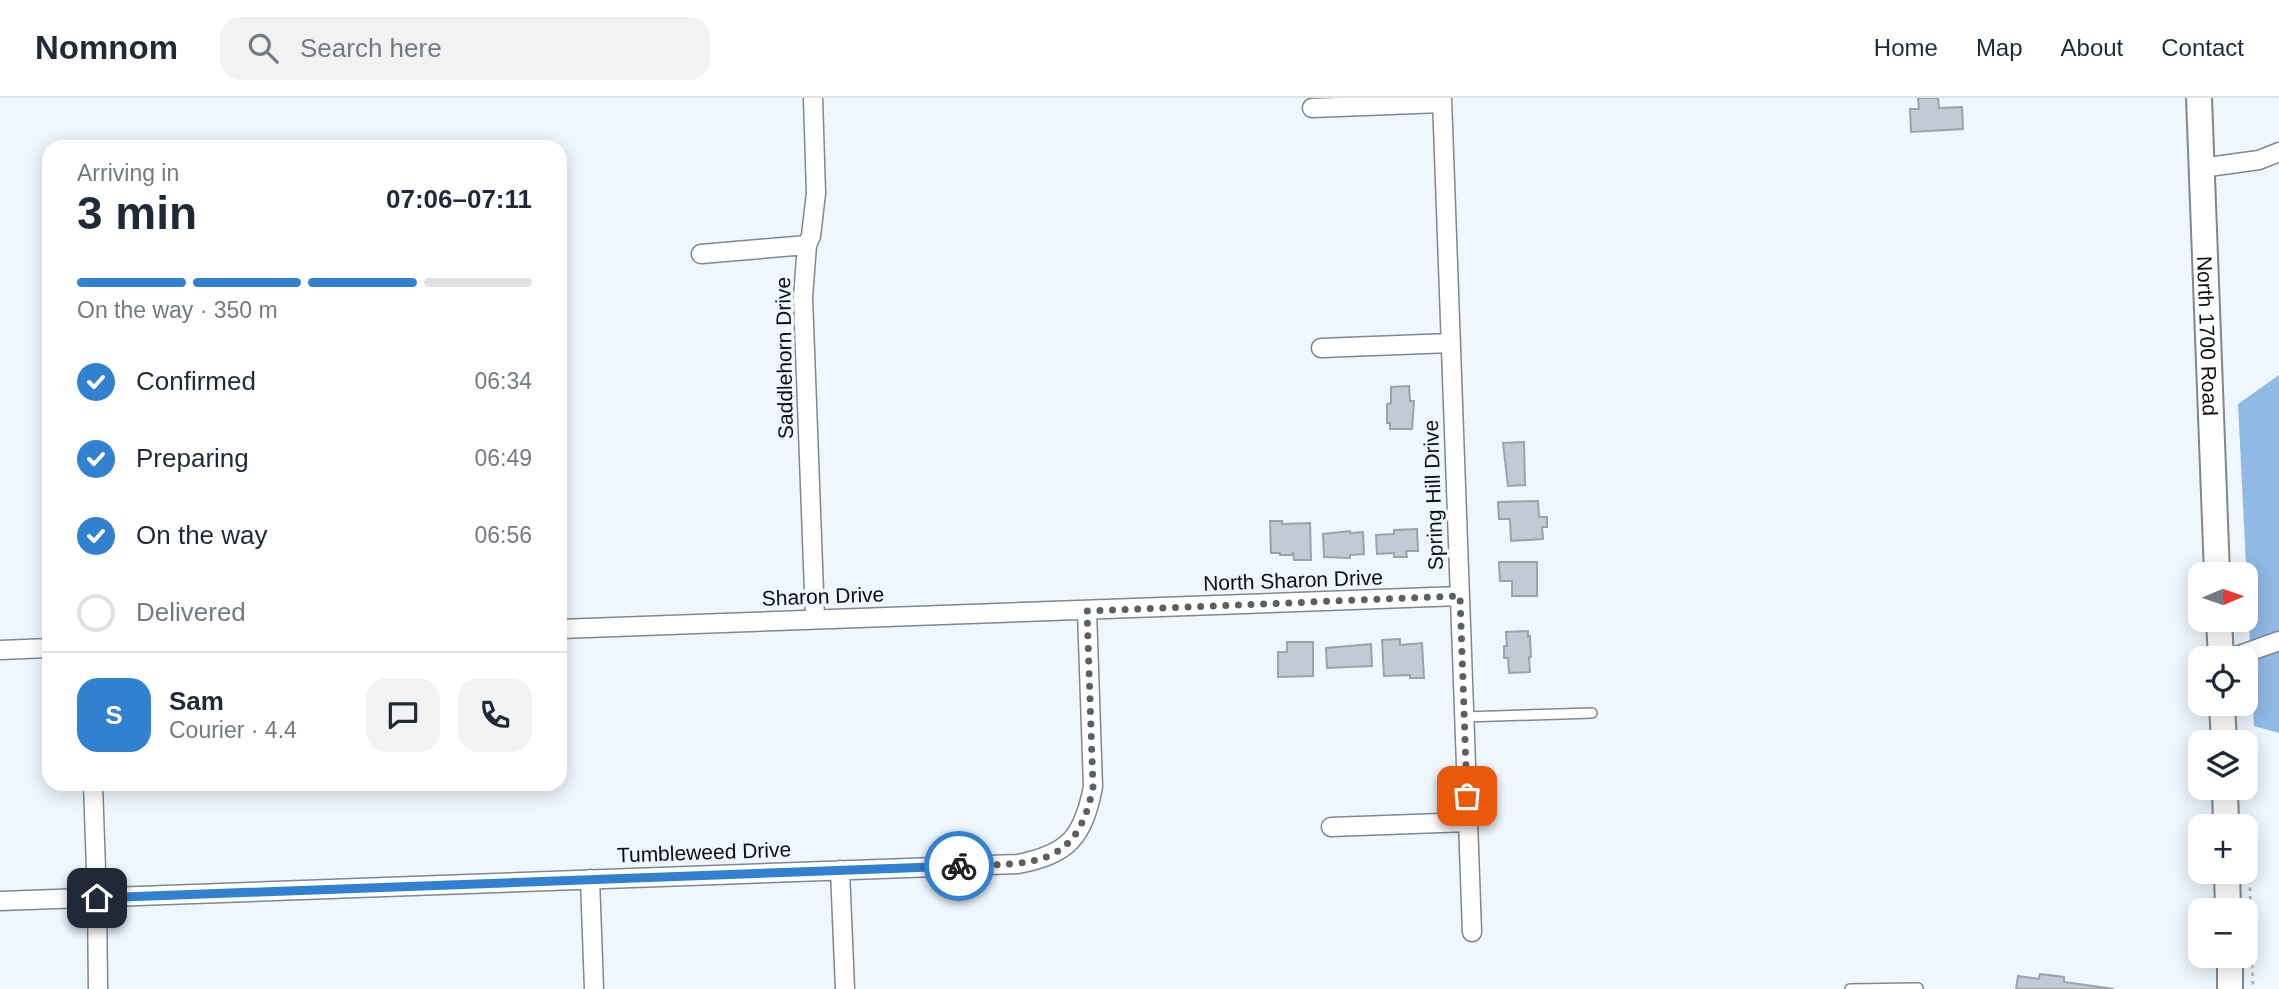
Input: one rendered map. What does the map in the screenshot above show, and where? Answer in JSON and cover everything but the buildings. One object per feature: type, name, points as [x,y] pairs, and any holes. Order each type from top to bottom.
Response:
[{"type":"street","name":"Saddlehorn Drive","points":[[813,98],[816,193],[811,236],[807,245],[803,297],[815,619]]},
{"type":"street","name":"North 1700 Road","points":[[2199,98],[2217,562]]},
{"type":"street","points":[[1312,108],[1442,101]]},
{"type":"street","name":"Spring Hill Drive","points":[[1442,101],[1472,932]]},
{"type":"street","points":[[2201,168],[2259,160],[2279,152]]},
{"type":"street","points":[[701,254],[807,245]]},
{"type":"street","points":[[1321,348],[1451,343]]},
{"type":"street","name":"North Sharon Drive","points":[[1087,611],[1460,596]]},
{"type":"street","name":"Sharon Drive","points":[[567,629],[1087,611]]},
{"type":"street","name":"Tumbleweed Drive","points":[[0,901],[1018,864],[1043,859],[1066,846],[1082,825],[1093,787],[1087,611]]},
{"type":"street","points":[[2258,648],[2279,641]]},
{"type":"street","points":[[0,650],[42,648]]},
{"type":"street","points":[[93,791],[98,989]]},
{"type":"street","points":[[1331,827],[1468,822]]},
{"type":"street","points":[[840,870],[845,989]]},
{"type":"street","points":[[590,879],[594,989]]},
{"type":"street","points":[[2230,968],[2230,989]]},
{"type":"lane","points":[[1464,718],[1592,713]]},
{"type":"lane","points":[[1850,989],[1918,988]]},
{"type":"path","points":[[2243,884],[2253,989]]},
{"type":"shaded area","points":[[2279,375],[2279,733],[2254,726],[2254,716],[2258,716],[2258,646],[2250,646],[2249,632],[2258,632],[2258,562],[2246,562],[2238,404]]},
{"type":"way so far","points":[[959,866],[1018,864],[1043,859],[1066,846],[1082,825],[1093,787],[1087,611],[1460,596],[1467,796]]},
{"type":"route","points":[[97,898],[959,866]]}]
